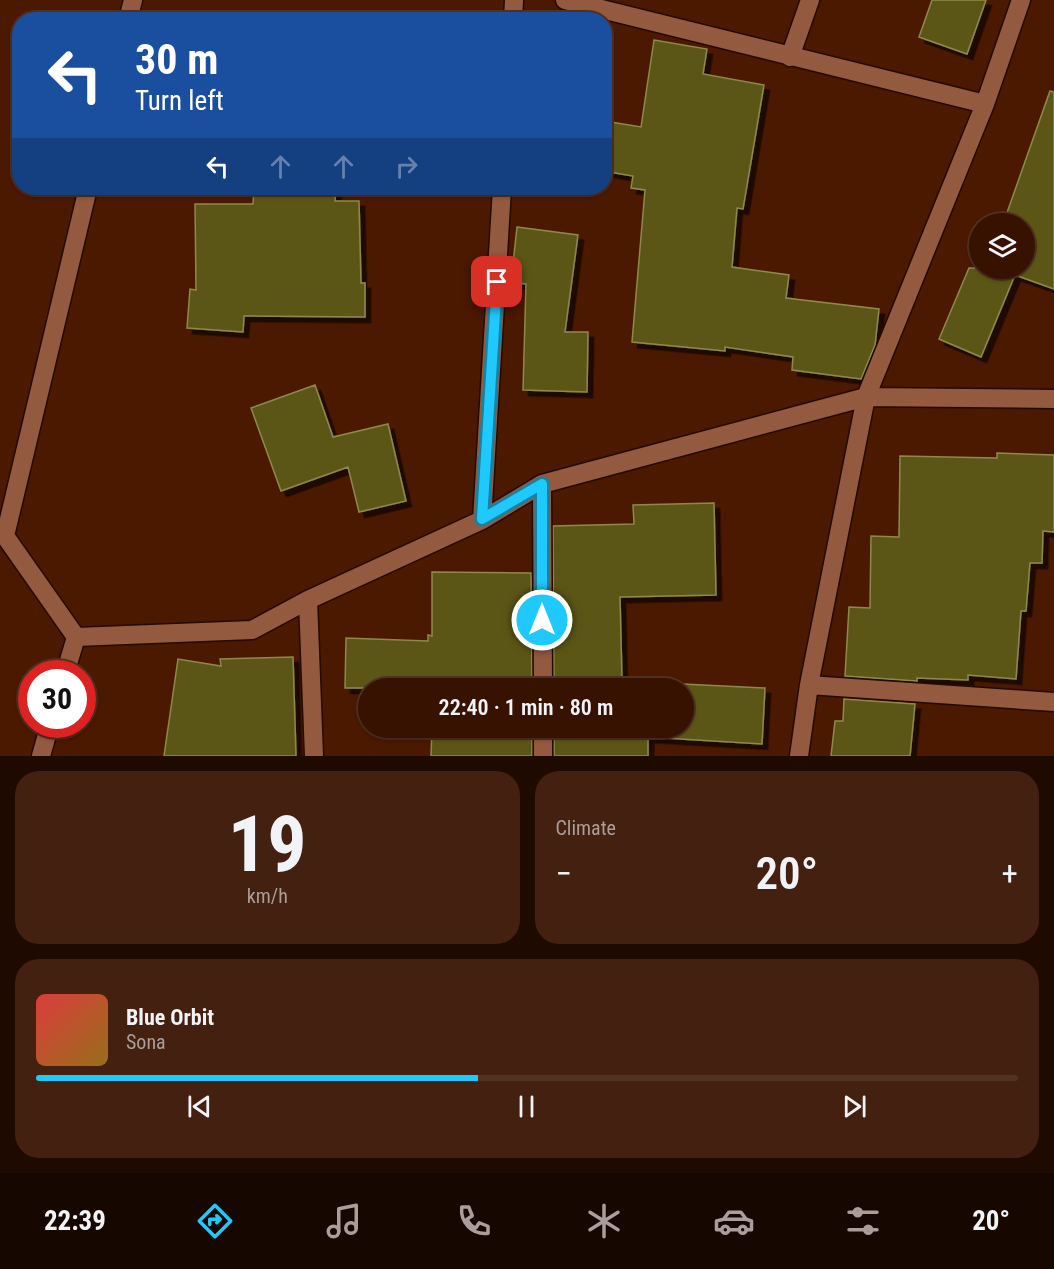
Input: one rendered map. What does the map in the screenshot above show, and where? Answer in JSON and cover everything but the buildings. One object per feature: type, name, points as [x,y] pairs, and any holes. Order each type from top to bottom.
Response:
[{"type":"street","points":[[565,0],[985,104]]},
{"type":"street","points":[[790,57],[810,0]]},
{"type":"street","points":[[799,756],[809,685],[866,397],[985,104],[1021,0]]},
{"type":"street","points":[[76,637],[3,534],[86,195]]},
{"type":"street","points":[[482,519],[502,195]]},
{"type":"street","points":[[76,637],[252,630],[308,600],[482,519],[542,484],[866,397],[1054,399]]},
{"type":"street","points":[[542,484],[543,678]]},
{"type":"street","points":[[308,600],[314,756]]},
{"type":"street","points":[[70,660],[76,637]]},
{"type":"street","points":[[809,685],[1054,702]]},
{"type":"street","points":[[41,756],[46,738]]},
{"type":"street","points":[[543,738],[543,756]]},
{"type":"route","points":[[497,282],[482,519],[542,484],[542,620]]}]
